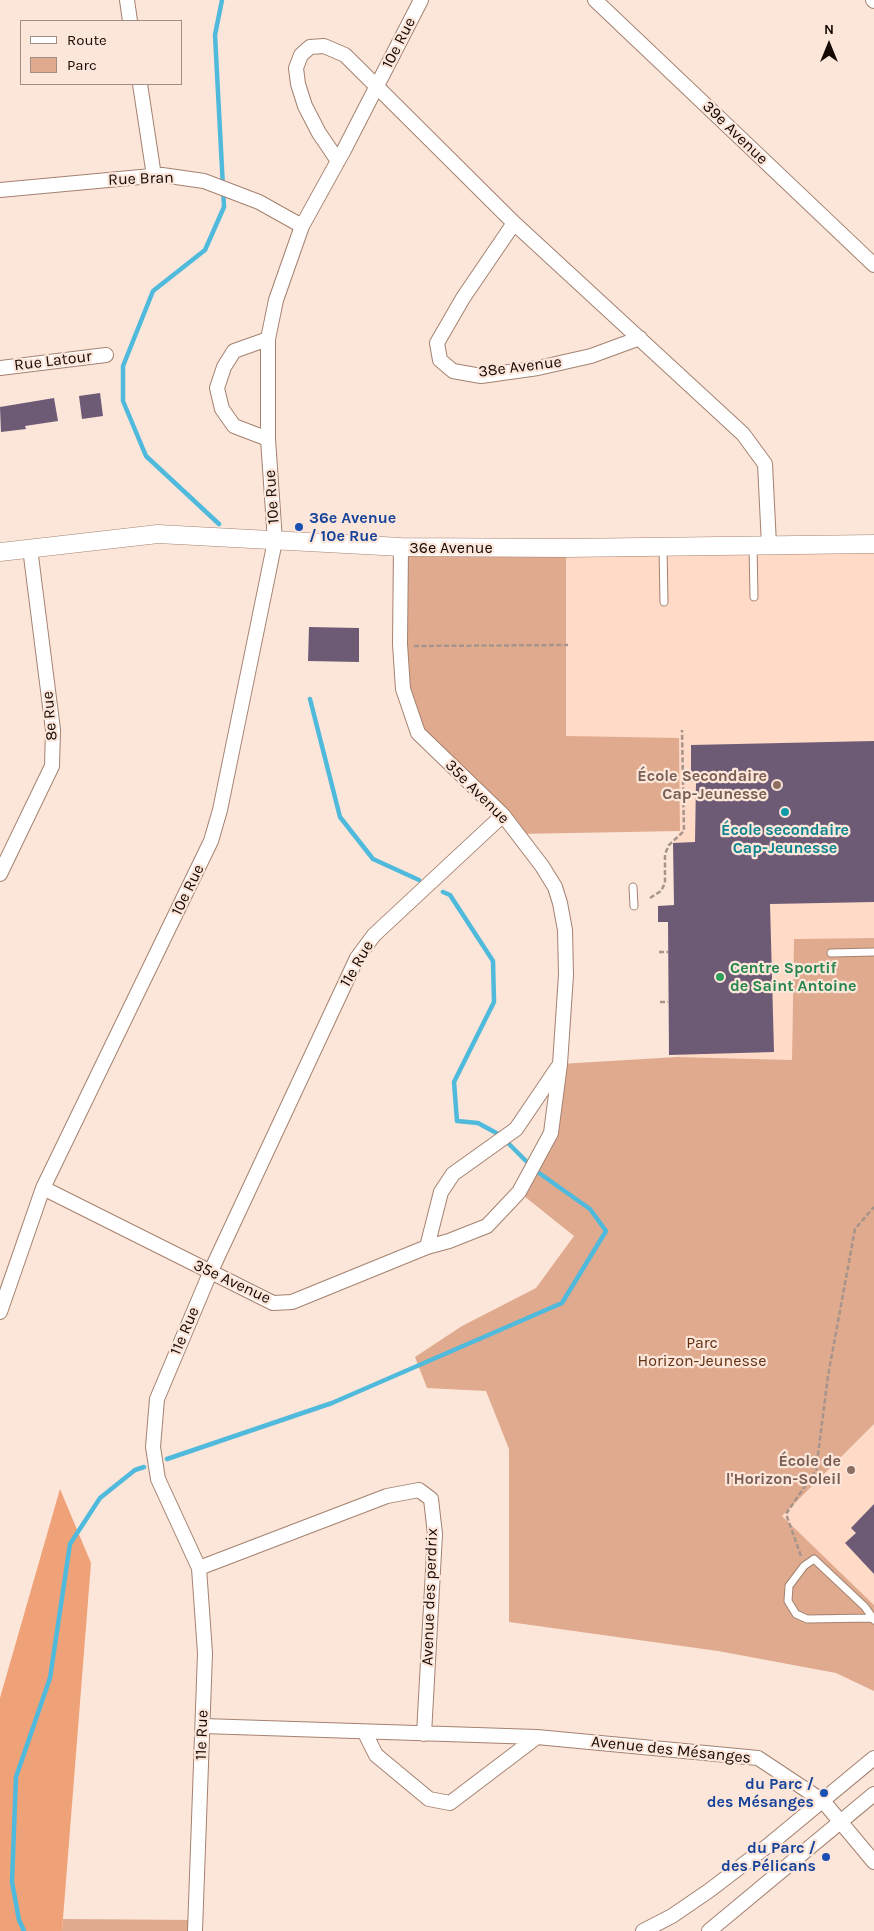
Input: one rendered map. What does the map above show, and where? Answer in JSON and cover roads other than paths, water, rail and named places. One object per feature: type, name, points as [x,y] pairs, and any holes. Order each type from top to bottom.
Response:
[{"type":"street","points":[[127,0],[130,20]]},
{"type":"street","name":"10e Rue","points":[[0,1312],[43,1188],[211,841],[220,810],[275,541],[268,439],[268,339],[276,300],[302,226],[338,161],[421,0]]},
{"type":"street","name":"39e Avenue","points":[[595,0],[874,266]]},
{"type":"street","name":"10e Rue","points":[[338,161],[316,126],[298,84],[296,68],[300,55],[310,47],[324,46],[345,55],[377,86]]},
{"type":"street","points":[[140,85],[154,176]]},
{"type":"street","points":[[377,86],[514,223],[743,434],[765,464],[761,545]]},
{"type":"street","name":"Rue Bran","points":[[0,190],[154,176],[204,181],[259,202],[302,226]]},
{"type":"street","name":"38e Avenue","points":[[514,223],[462,298],[437,343],[440,360],[453,371],[481,376],[538,368],[591,356],[640,338]]},
{"type":"street","points":[[268,339],[234,352],[224,367],[218,388],[222,409],[234,426],[268,439]]},
{"type":"street","name":"Rue Latour","points":[[0,368],[106,354]]},
{"type":"street","name":"36e Avenue","points":[[0,552],[158,534],[401,547],[663,547],[874,544]]},
{"type":"street","name":"35e Avenue","points":[[43,1188],[273,1303],[292,1302],[427,1247],[449,1241],[487,1226],[519,1192],[551,1133],[560,1064],[566,975],[565,930],[560,902],[555,887],[542,866],[504,815],[418,733],[403,689],[400,644],[401,547]]},
{"type":"street","name":"8e Rue","points":[[0,874],[52,766],[53,730],[30,548]]},
{"type":"street","name":"11e Rue","points":[[195,1931],[205,1653],[199,1568],[158,1479],[153,1447],[157,1398],[210,1272],[357,958],[374,935],[504,815]]},
{"type":"street","points":[[427,1247],[442,1192],[453,1174],[516,1129],[560,1064]]},
{"type":"street","name":"Avenue des perdrix","points":[[199,1568],[387,1496],[419,1490],[430,1499],[435,1534],[424,1734]]},
{"type":"street","name":"Avenue des Mésanges","points":[[203,1726],[365,1733],[537,1737],[758,1758],[823,1802],[874,1862]]},
{"type":"street","points":[[365,1733],[376,1755],[391,1768],[429,1799],[450,1803],[537,1737]]},
{"type":"street","points":[[643,1931],[672,1916],[710,1890],[823,1802],[874,1758]]},
{"type":"street","points":[[709,1931],[874,1794]]},
{"type":"lane","points":[[754,597],[761,545]]},
{"type":"lane","points":[[663,547],[664,602]]},
{"type":"lane","points":[[634,888],[634,906]]},
{"type":"lane","points":[[831,953],[874,952]]},
{"type":"lane","points":[[814,1559],[865,1607],[873,1619],[807,1620],[796,1614],[788,1601],[789,1586],[804,1566],[814,1559]]},
{"type":"waterway","points":[[219,524],[146,456],[123,401],[123,366],[153,291],[205,250],[224,207],[215,35],[222,0]]},
{"type":"waterway","points":[[310,699],[340,817],[373,859],[419,880]]},
{"type":"waterway","points":[[443,892],[450,895],[493,961],[494,1002],[454,1082],[457,1121],[478,1123],[500,1135]]},
{"type":"waterway","points":[[509,1144],[526,1161]]},
{"type":"waterway","points":[[167,1459],[332,1403],[562,1303],[606,1231],[590,1209],[539,1173]]},
{"type":"waterway","points":[[24,1931],[19,1920],[12,1882],[16,1777],[50,1678],[70,1544],[100,1498],[135,1470],[144,1467]]},
{"type":"place","name":"36e Avenue / 10e Rue","points":[[299,527]]},
{"type":"place","name":"École Secondaire Cap-Jeunesse","points":[[777,785]]},
{"type":"place","name":"École secondaire Cap-Jeunesse","points":[[785,812]]},
{"type":"place","name":"Centre Sportif de Saint Antoine","points":[[720,977]]},
{"type":"place","name":"École de l'Horizon-Soleil","points":[[851,1470]]},
{"type":"place","name":"du Parc / des Mésanges","points":[[824,1793]]},
{"type":"place","name":"du Parc / des Pélicans","points":[[826,1857]]},
{"type":"park label","name":"Parc Horizon-Jeunesse","points":[[702,1352]]}]
